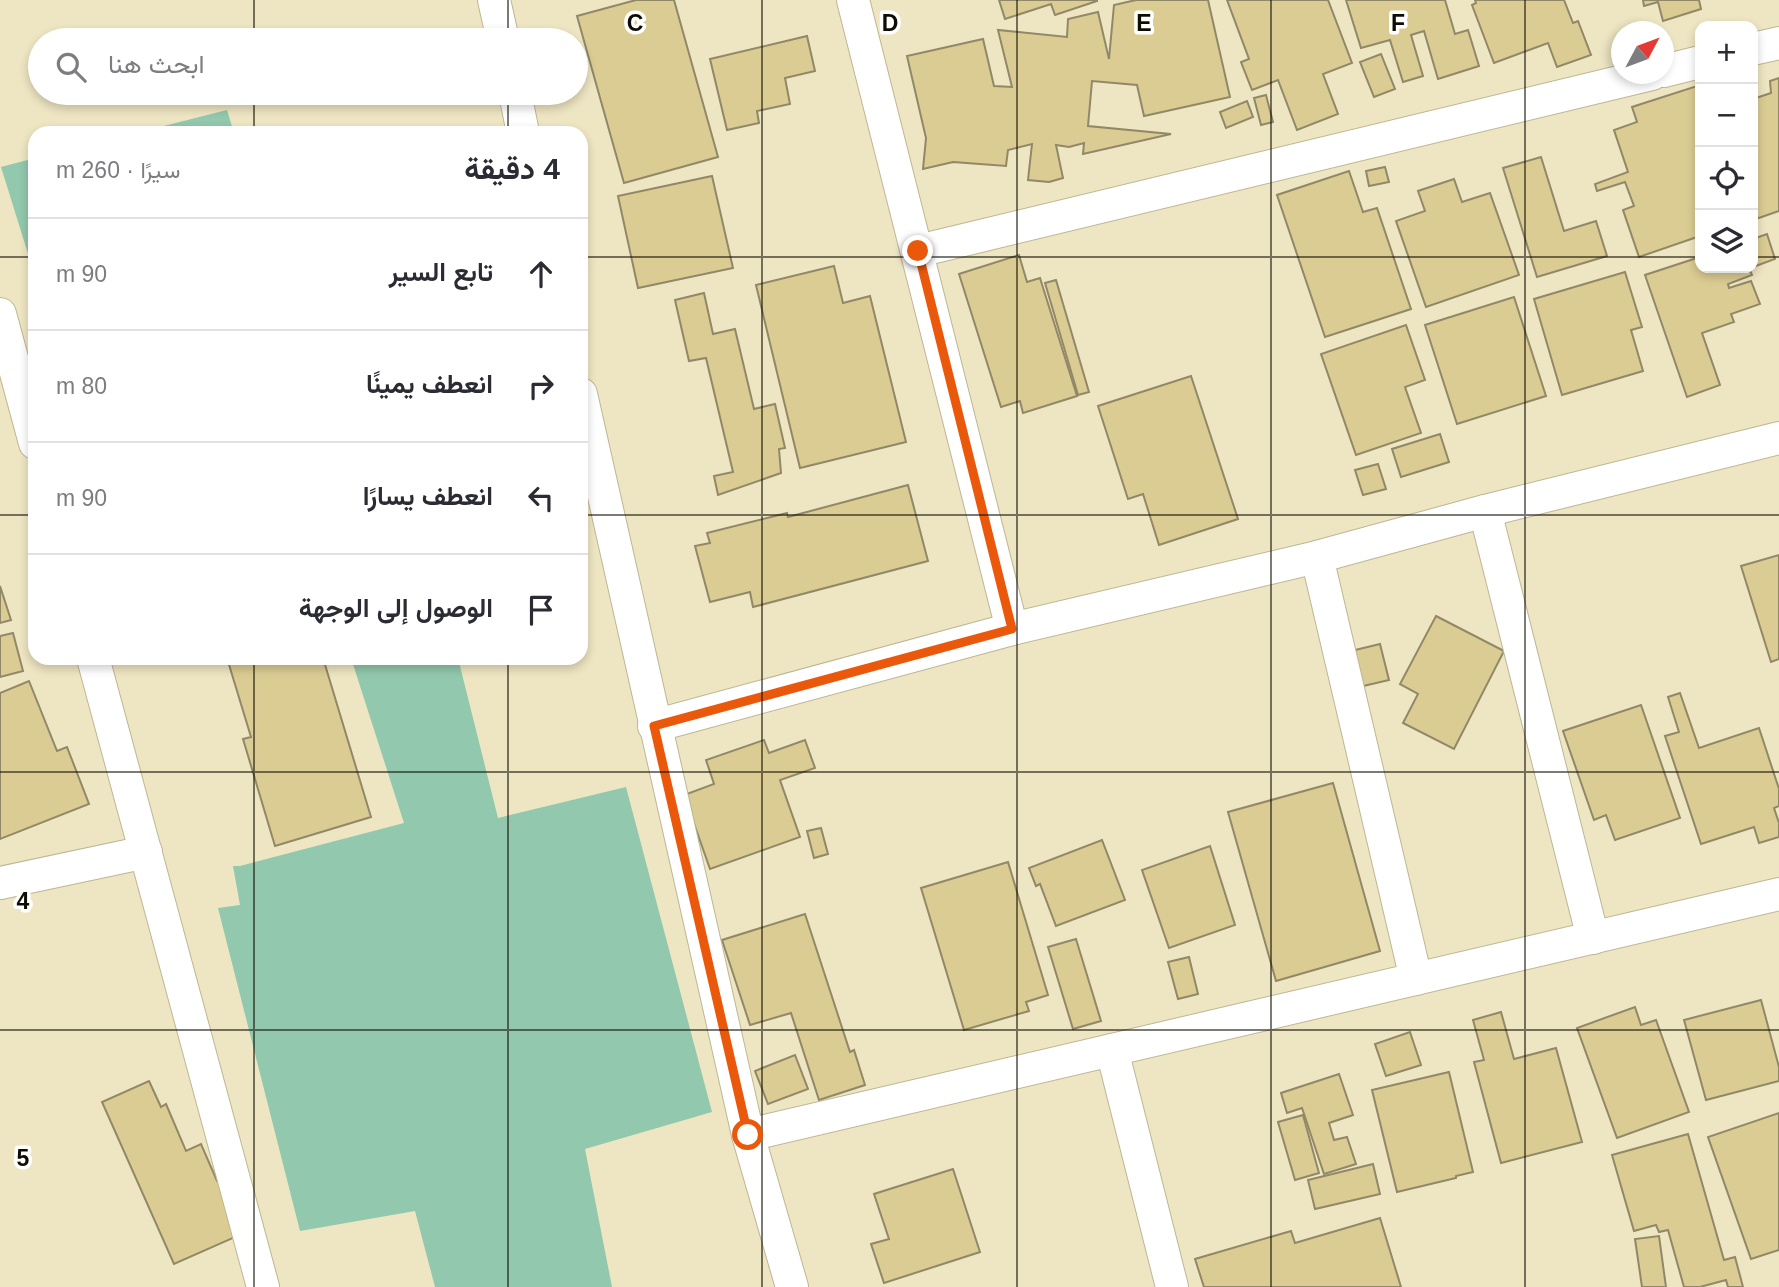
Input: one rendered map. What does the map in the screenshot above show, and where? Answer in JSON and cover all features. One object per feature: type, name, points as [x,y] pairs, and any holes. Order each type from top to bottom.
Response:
[{"type":"street","points":[[494,0],[500,28]]},
{"type":"street","points":[[853,0],[1012,629]]},
{"type":"street","points":[[1758,48],[1779,43]]},
{"type":"street","points":[[1674,68],[1695,63]]},
{"type":"street","points":[[918,251],[1611,84]]},
{"type":"street","points":[[517,105],[522,126]]},
{"type":"street","points":[[0,314],[28,417]]},
{"type":"street","points":[[588,426],[748,1135],[792,1287]]},
{"type":"street","points":[[654,726],[1012,629],[1317,557],[1485,511],[1779,438]]},
{"type":"street","points":[[1485,511],[1592,938]]},
{"type":"street","points":[[1317,557],[1416,979]]},
{"type":"street","points":[[95,665],[264,1287]]},
{"type":"street","points":[[0,883],[146,852]]},
{"type":"street","points":[[748,1135],[1779,894]]},
{"type":"street","points":[[1112,1050],[1172,1287]]},
{"type":"green space","points":[[227,110],[232,126],[164,126]]},
{"type":"green space","points":[[28,160],[28,254],[1,167]]},
{"type":"green space","points":[[353,665],[460,665],[498,818],[626,787],[712,1112],[585,1149],[612,1287],[435,1287],[415,1211],[300,1231],[218,908],[240,905],[233,866],[404,823]]},
{"type":"building","points":[[636,0],[674,0],[718,157],[624,183],[588,55],[588,28],[580,28],[577,16]]},
{"type":"building","points":[[999,0],[1097,1],[1055,15],[1051,4],[1005,19]]},
{"type":"building","points":[[1136,0],[1208,0],[1230,97],[1144,116],[1137,85],[1092,81],[1088,126],[1171,134],[1083,154],[1084,143],[1069,147],[1056,145],[1063,178],[1049,182],[1028,180],[1032,144],[1008,150],[1006,166],[953,162],[923,169],[926,138],[907,56],[983,39],[994,86],[1012,87],[998,30],[1067,37],[1068,19],[1098,12],[1109,59],[1114,5]]},
{"type":"building","points":[[1227,0],[1328,0],[1352,63],[1323,74],[1338,114],[1297,130],[1278,80],[1252,90],[1241,62],[1249,59]]},
{"type":"building","points":[[1346,0],[1445,0],[1455,34],[1468,30],[1479,66],[1438,79],[1424,31],[1411,35],[1423,76],[1403,82],[1390,40],[1361,48]]},
{"type":"building","points":[[1475,0],[1564,0],[1573,23],[1578,21],[1591,55],[1557,67],[1548,43],[1494,63],[1472,5],[1476,3]]},
{"type":"building","points":[[1643,0],[1699,0],[1701,9],[1663,21],[1658,2],[1644,6]]},
{"type":"building","points":[[807,36],[815,71],[785,78],[790,104],[757,111],[759,123],[727,130],[710,59]]},
{"type":"building","points":[[1381,54],[1395,89],[1374,97],[1360,62]]},
{"type":"building","points":[[1779,78],[1779,211],[1758,218],[1758,97],[1771,93],[1770,81]]},
{"type":"building","points":[[1695,87],[1695,238],[1639,257],[1623,210],[1634,206],[1625,182],[1597,191],[1595,184],[1628,172],[1614,130],[1637,122],[1632,107]]},
{"type":"building","points":[[1266,95],[1273,122],[1261,125],[1254,98]]},
{"type":"building","points":[[1247,101],[1253,117],[1226,128],[1220,112]]},
{"type":"building","points":[[1541,157],[1564,231],[1596,221],[1607,256],[1537,277],[1503,168]]},
{"type":"building","points":[[1385,167],[1389,182],[1369,186],[1366,171]]},
{"type":"building","points":[[1349,171],[1363,212],[1377,208],[1411,309],[1325,337],[1277,195]]},
{"type":"building","points":[[712,176],[733,268],[638,288],[618,196]]},
{"type":"building","points":[[1454,179],[1462,202],[1490,193],[1519,275],[1426,307],[1396,221],[1425,211],[1418,191]]},
{"type":"building","points":[[1767,234],[1775,259],[1758,265],[1758,237]]},
{"type":"building","points":[[1019,255],[1027,282],[1040,278],[1077,396],[1023,413],[1020,401],[1001,407],[959,274]]},
{"type":"building","points":[[1695,259],[1695,273],[1751,273],[1752,275],[1728,284],[1729,288],[1751,281],[1760,304],[1731,314],[1734,322],[1702,333],[1720,385],[1687,397],[1645,275]]},
{"type":"building","points":[[834,266],[843,303],[870,296],[906,442],[800,468],[756,285]]},
{"type":"building","points":[[1625,272],[1642,327],[1631,330],[1643,371],[1562,395],[1534,299]]},
{"type":"building","points":[[1056,280],[1089,392],[1078,395],[1045,283]]},
{"type":"building","points":[[704,293],[713,334],[735,329],[754,409],[775,404],[785,448],[779,449],[781,473],[718,495],[714,476],[733,472],[706,358],[689,361],[675,300]]},
{"type":"building","points":[[1514,297],[1546,396],[1457,424],[1425,325]]},
{"type":"building","points":[[1406,325],[1425,380],[1405,387],[1421,433],[1356,455],[1321,354]]},
{"type":"building","points":[[1191,376],[1238,519],[1159,545],[1143,494],[1128,499],[1098,406]]},
{"type":"building","points":[[1440,434],[1449,462],[1401,477],[1392,449]]},
{"type":"building","points":[[1378,464],[1386,489],[1363,495],[1355,470]]},
{"type":"building","points":[[908,485],[928,561],[753,607],[750,592],[710,602],[695,546],[710,543],[707,533],[787,513],[788,517]]},
{"type":"building","points":[[1779,555],[1779,659],[1771,662],[1741,566]]},
{"type":"building","points":[[0,586],[11,620],[0,623]]},
{"type":"building","points":[[1436,616],[1504,651],[1454,749],[1403,723],[1418,694],[1400,684]]},
{"type":"building","points":[[13,633],[23,671],[0,677],[0,636]]},
{"type":"building","points":[[1380,644],[1389,680],[1359,687],[1351,651]]},
{"type":"building","points":[[229,665],[325,665],[371,817],[275,846],[243,739],[251,737]]},
{"type":"building","points":[[29,681],[57,751],[67,747],[89,804],[0,839],[0,693]]},
{"type":"building","points":[[1680,693],[1699,748],[1759,728],[1779,789],[1779,806],[1774,808],[1779,823],[1779,837],[1759,843],[1754,827],[1701,844],[1665,736],[1679,732],[1668,697]]},
{"type":"building","points":[[1641,705],[1680,818],[1615,840],[1606,815],[1594,820],[1563,731]]},
{"type":"building","points":[[764,740],[769,753],[805,740],[815,768],[780,780],[800,837],[710,869],[684,795],[714,784],[706,760]]},
{"type":"building","points":[[1333,783],[1380,951],[1276,981],[1228,812]]},
{"type":"building","points":[[821,828],[828,854],[814,858],[807,831]]},
{"type":"building","points":[[1102,840],[1125,900],[1056,926],[1040,884],[1036,886],[1029,868]]},
{"type":"building","points":[[1210,846],[1235,925],[1169,948],[1142,870]]},
{"type":"building","points":[[1008,862],[1048,995],[1026,1002],[1029,1011],[964,1030],[921,888]]},
{"type":"building","points":[[805,914],[850,1052],[854,1050],[865,1085],[819,1100],[791,1013],[750,1025],[722,940]]},
{"type":"building","points":[[1076,939],[1101,1021],[1073,1029],[1048,947]]},
{"type":"building","points":[[1189,957],[1198,994],[1178,999],[1168,962]]},
{"type":"building","points":[[1761,1000],[1779,1067],[1779,1081],[1706,1100],[1684,1020]]},
{"type":"building","points":[[1635,1007],[1641,1025],[1656,1020],[1689,1112],[1617,1138],[1577,1028]]},
{"type":"building","points":[[1501,1012],[1514,1059],[1556,1048],[1582,1142],[1501,1163],[1474,1062],[1484,1060],[1473,1020]]},
{"type":"building","points":[[1410,1032],[1421,1065],[1386,1076],[1375,1044]]},
{"type":"building","points":[[795,1055],[808,1089],[768,1104],[755,1071]]},
{"type":"building","points":[[1449,1072],[1473,1172],[1397,1192],[1372,1090]]},
{"type":"building","points":[[1339,1074],[1353,1115],[1329,1123],[1334,1140],[1347,1137],[1356,1164],[1324,1174],[1302,1108],[1287,1113],[1281,1093]]},
{"type":"building","points":[[149,1081],[161,1107],[166,1104],[186,1151],[201,1144],[217,1181],[236,1172],[260,1226],[174,1264],[102,1102]]},
{"type":"building","points":[[1779,1113],[1779,1250],[1751,1259],[1708,1137]]},
{"type":"building","points":[[1303,1115],[1319,1173],[1295,1180],[1278,1122]]},
{"type":"building","points":[[1688,1134],[1724,1260],[1735,1257],[1743,1287],[1728,1287],[1726,1280],[1700,1287],[1684,1287],[1668,1230],[1659,1232],[1656,1225],[1634,1231],[1612,1155]]},
{"type":"building","points":[[1373,1164],[1380,1194],[1315,1209],[1308,1180]]},
{"type":"building","points":[[953,1169],[980,1252],[884,1283],[871,1244],[889,1239],[874,1194]]},
{"type":"building","points":[[1380,1218],[1401,1287],[1204,1287],[1195,1259],[1291,1231],[1295,1243]]},
{"type":"building","points":[[1659,1236],[1666,1287],[1642,1287],[1635,1239]]},
{"type":"route","points":[[748,1135],[654,726],[1012,629],[918,251]]}]
